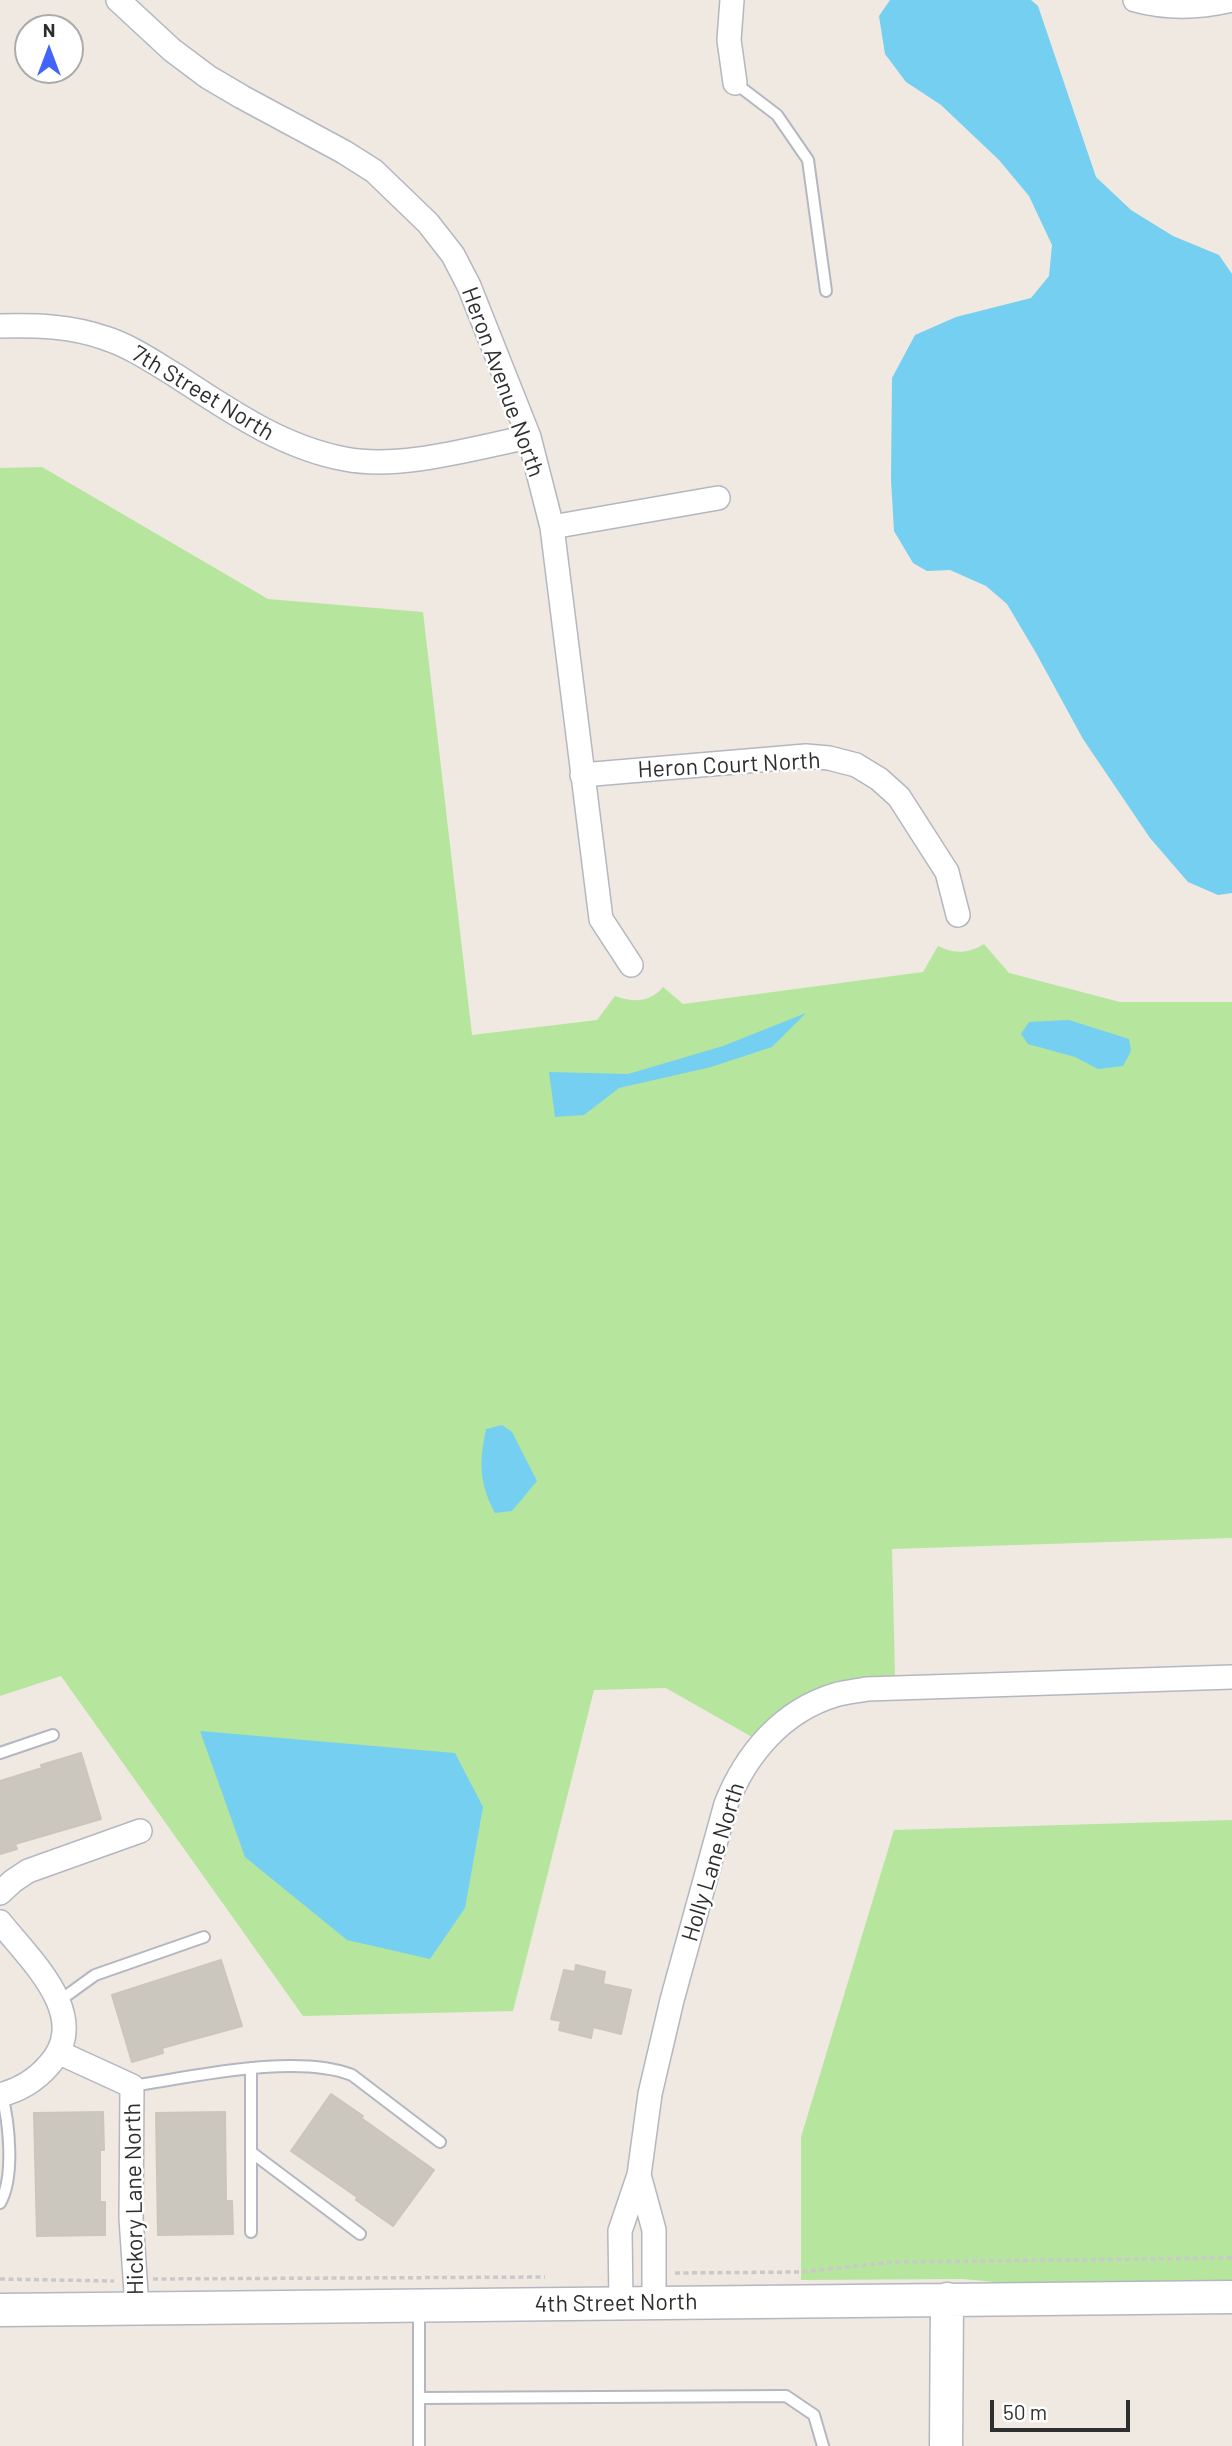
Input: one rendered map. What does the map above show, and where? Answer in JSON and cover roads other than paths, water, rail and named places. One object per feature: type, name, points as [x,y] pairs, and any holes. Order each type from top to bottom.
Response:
[{"type":"street","name":"Heron Avenue North","points":[[118,0],[173,50],[208,77],[374,171],[428,223],[453,255],[469,286],[529,438],[552,527],[601,919],[631,965]]},
{"type":"street","points":[[732,0],[729,40],[735,83]]},
{"type":"street","points":[[1135,0],[1166,6],[1231,5]]},
{"type":"street","name":"7th Street North","points":[[0,326],[46,326],[77,330],[106,338],[138,352],[262,430],[315,452],[347,460],[410,460],[529,438]]},
{"type":"street","points":[[552,527],[718,498]]},
{"type":"street","name":"Heron Court North","points":[[582,775],[806,757],[829,758],[856,765],[879,779],[899,797],[947,872],[958,915]]},
{"type":"street","name":"Holly Lane North","points":[[621,2302],[620,2231],[639,2175],[653,2081],[672,2000],[726,1804],[737,1776],[756,1749],[778,1727],[804,1708],[835,1695],[867,1689],[1232,1677]]},
{"type":"street","points":[[0,1893],[28,1871],[140,1831]]},
{"type":"street","points":[[0,1922],[50,1984],[59,2001],[65,2033],[60,2053],[40,2076],[21,2088],[1,2095]]},
{"type":"street","name":"Hickory Lane North","points":[[60,2053],[132,2086],[131,2218],[137,2308]]},
{"type":"street","name":"Holly Lane North","points":[[639,2175],[654,2230],[654,2302]]},
{"type":"street","name":"4th Street North","points":[[0,2310],[1232,2297]]},
{"type":"street","points":[[946,2446],[947,2299]]},
{"type":"lane","points":[[735,83],[777,116],[808,160],[826,291]]},
{"type":"lane","points":[[0,1752],[53,1735]]},
{"type":"lane","points":[[59,2001],[95,1975],[204,1937]]},
{"type":"lane","points":[[132,2086],[251,2068],[336,2068],[352,2074],[440,2142]]},
{"type":"lane","points":[[251,2068],[251,2232]]},
{"type":"lane","points":[[0,2203],[7,2185],[7,2118],[1,2095]]},
{"type":"lane","points":[[251,2152],[360,2234]]},
{"type":"lane","points":[[419,2305],[419,2446]]},
{"type":"lane","points":[[419,2398],[786,2396],[814,2415],[823,2446]]},
{"type":"water","points":[[890,0],[1031,0],[1038,6],[1096,177],[1131,210],[1173,236],[1219,255],[1232,274],[1232,893],[1218,895],[1188,882],[1150,838],[1083,739],[1007,604],[986,586],[950,570],[927,571],[913,563],[894,531],[891,480],[892,378],[915,335],[956,317],[1031,298],[1049,276],[1052,245],[1029,196],[999,160],[941,105],[906,82],[885,54],[879,16]]},
{"type":"water","points":[[806,1013],[772,1047],[711,1067],[619,1088],[584,1115],[555,1117],[549,1072],[628,1074],[723,1046]]},
{"type":"water","points":[[1069,1020],[1129,1039],[1131,1051],[1123,1066],[1098,1069],[1075,1057],[1028,1044],[1021,1034],[1029,1022]]},
{"type":"water","points":[[502,1425],[512,1432],[537,1481],[512,1511],[495,1513],[483,1482],[482,1452],[486,1429]]},
{"type":"water","points":[[200,1731],[455,1753],[483,1807],[465,1908],[430,1959],[347,1940],[245,1857]]}]
